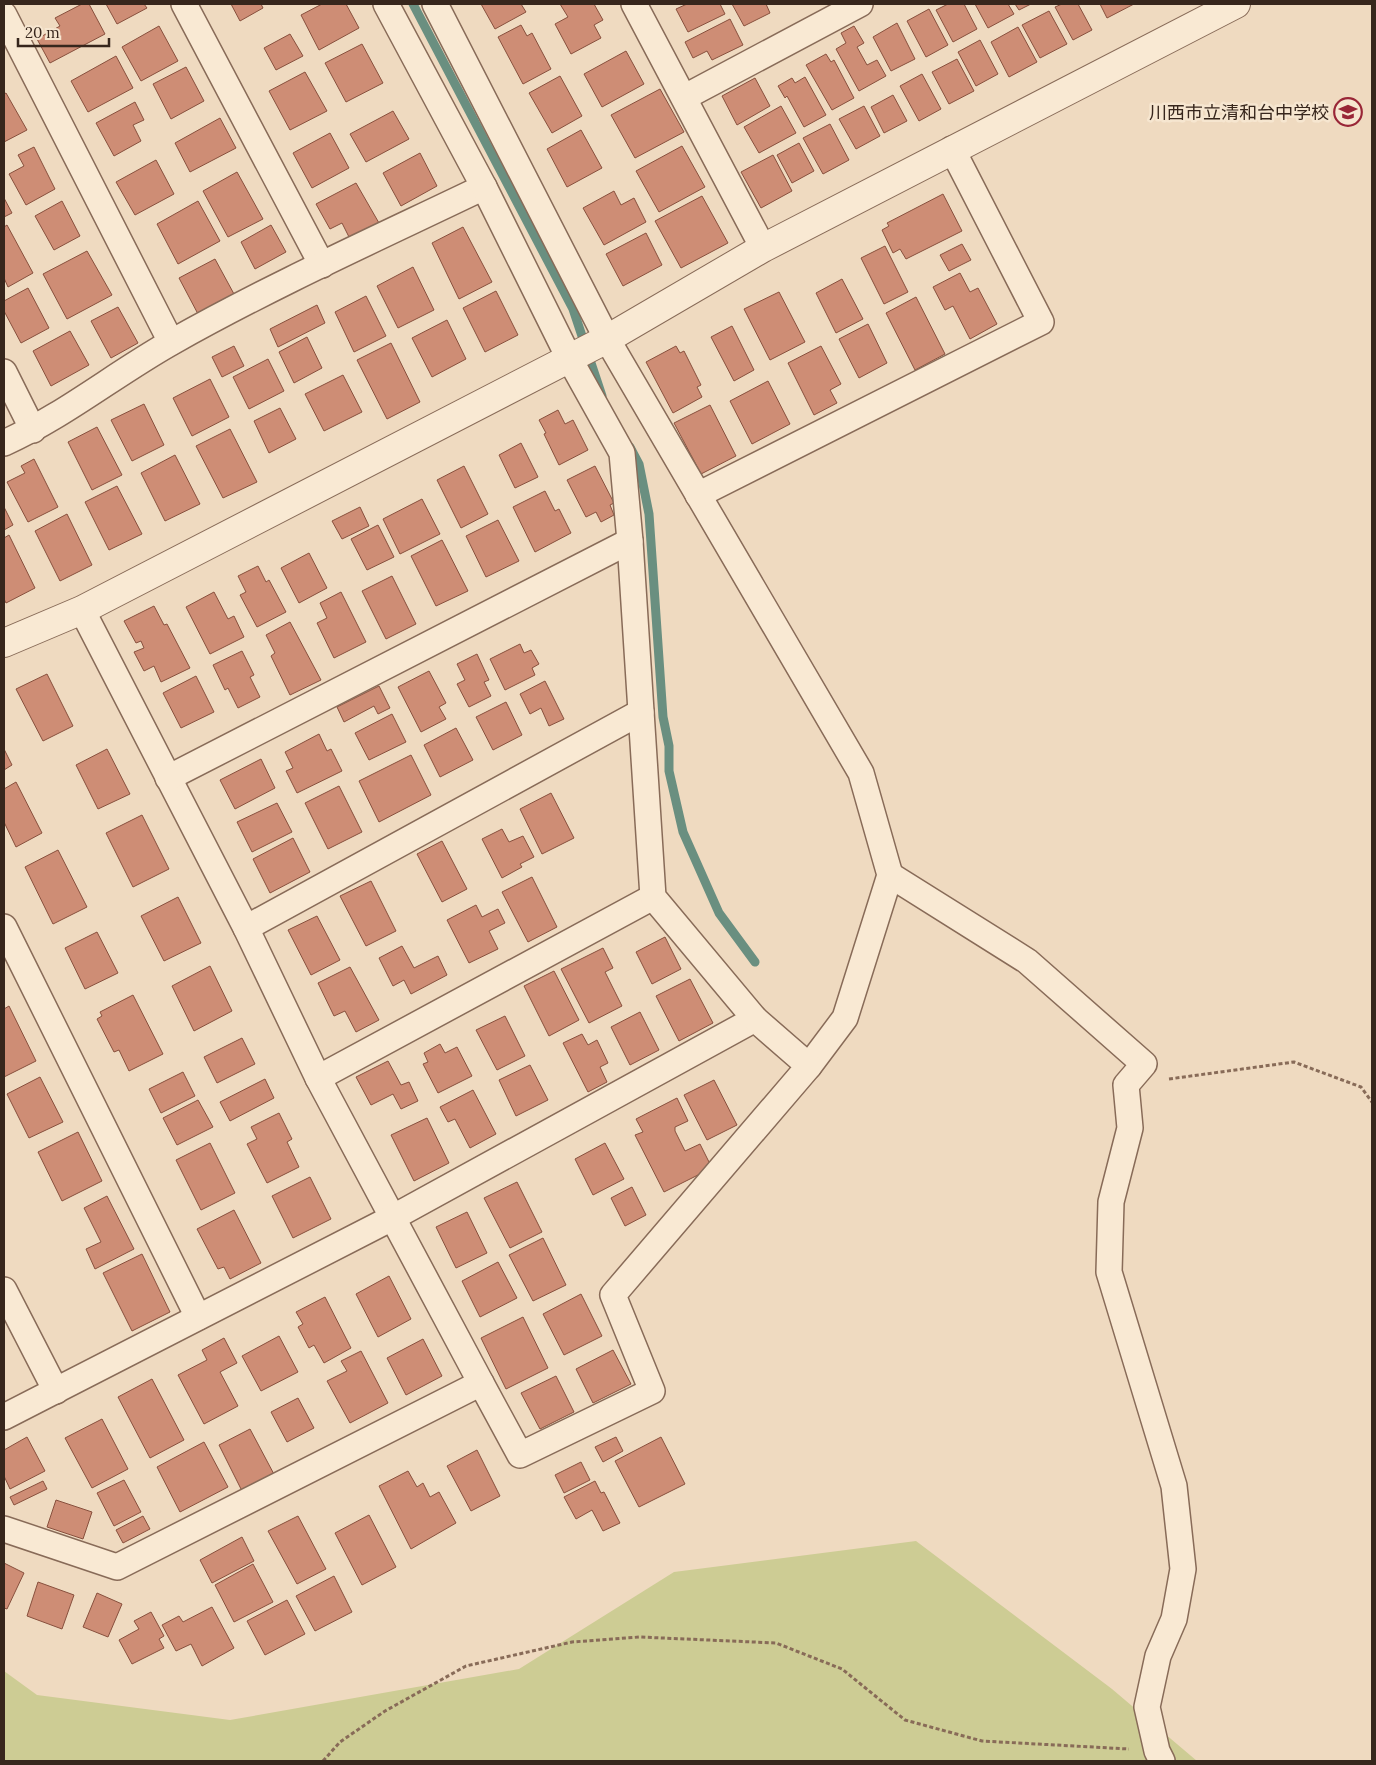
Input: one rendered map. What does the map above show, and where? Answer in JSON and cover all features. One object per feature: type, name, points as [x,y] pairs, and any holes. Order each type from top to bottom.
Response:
[{"type":"street","points":[[184,4],[322,264]]},
{"type":"street","points":[[386,4],[484,187],[569,358],[622,453],[630,540],[653,897],[755,1019],[809,1066]]},
{"type":"street","points":[[82,610],[246,928],[318,1078],[520,1455],[652,1391],[614,1295],[809,1066],[845,1018],[890,874],[861,773],[608,339],[434,4]]},
{"type":"street","points":[[634,4],[763,248]]},
{"type":"street","points":[[685,98],[860,4]]},
{"type":"street","points":[[4,643],[82,610],[608,339],[763,248],[1233,5]]},
{"type":"street","points":[[4,15],[171,342]]},
{"type":"street","points":[[698,495],[1041,322],[952,149]]},
{"type":"street","points":[[4,443],[33,430],[171,342],[322,264],[484,187]]},
{"type":"street","points":[[4,372],[33,430]]},
{"type":"street","points":[[168,778],[630,540]]},
{"type":"street","points":[[246,928],[641,712]]},
{"type":"street","points":[[890,874],[1027,961],[1144,1064],[1126,1085],[1130,1128],[1112,1202],[1109,1272],[1174,1486],[1183,1569],[1174,1619],[1158,1656],[1147,1707],[1160,1756]]},
{"type":"street","points":[[318,1078],[653,897]]},
{"type":"street","points":[[4,927],[198,1316]]},
{"type":"street","points":[[4,1417],[392,1218],[755,1019]]},
{"type":"street","points":[[4,1290],[56,1391]]},
{"type":"street","points":[[4,1529],[117,1567],[481,1383]]},
{"type":"path","points":[[1126,1085],[1294,1062],[1361,1087],[1372,1102]]},
{"type":"path","points":[[323,1761],[340,1742],[385,1711],[466,1666],[572,1642],[640,1637],[776,1643],[842,1669],[905,1720],[982,1741],[1160,1756]]},
{"type":"shaded area","points":[[916,1541],[1112,1689],[1197,1761],[4,1761],[4,1671],[37,1695],[230,1720],[519,1669],[674,1572]]},
{"type":"building","points":[[82,4],[89,4],[105,34],[50,63],[37,39],[60,26],[55,18]]},
{"type":"building","points":[[106,4],[144,4],[147,8],[117,24]]},
{"type":"building","points":[[231,4],[261,4],[263,8],[240,21]]},
{"type":"building","points":[[322,4],[346,4],[359,28],[319,50],[301,15]]},
{"type":"building","points":[[481,4],[521,4],[526,12],[495,29]]},
{"type":"building","points":[[560,4],[594,4],[603,20],[594,25],[601,38],[571,54],[555,24],[568,17]]},
{"type":"building","points":[[687,4],[720,4],[725,14],[688,32],[676,9]]},
{"type":"building","points":[[732,4],[766,4],[770,13],[744,26]]},
{"type":"building","points":[[948,4],[964,4],[977,29],[953,42],[936,10]]},
{"type":"building","points":[[975,4],[1008,4],[1014,14],[988,28]]},
{"type":"building","points":[[1015,4],[1031,4],[1019,10]]},
{"type":"building","points":[[1062,4],[1078,4],[1092,30],[1073,40],[1055,7]]},
{"type":"building","points":[[1100,4],[1134,4],[1107,18]]},
{"type":"building","points":[[929,9],[948,45],[926,57],[907,21]]},
{"type":"building","points":[[1049,11],[1067,44],[1040,58],[1022,25]]},
{"type":"building","points":[[730,19],[743,45],[712,60],[707,51],[693,58],[685,42]]},
{"type":"building","points":[[897,23],[915,59],[891,71],[873,37]]},
{"type":"building","points":[[521,25],[527,36],[532,33],[551,69],[523,84],[498,37]]},
{"type":"building","points":[[159,26],[178,61],[141,81],[122,47]]},
{"type":"building","points":[[854,26],[864,43],[857,47],[867,65],[877,60],[886,76],[859,91],[836,49],[846,43],[841,33]]},
{"type":"building","points":[[1018,27],[1037,62],[1009,77],[991,42]]},
{"type":"building","points":[[290,34],[303,56],[276,70],[264,48]]},
{"type":"building","points":[[980,40],[998,74],[976,86],[958,52]]},
{"type":"building","points":[[362,44],[383,83],[346,102],[325,63]]},
{"type":"building","points":[[626,51],[644,84],[602,107],[584,74]]},
{"type":"building","points":[[826,54],[831,62],[834,60],[854,98],[832,110],[806,65]]},
{"type":"building","points":[[116,56],[133,88],[88,112],[71,81]]},
{"type":"building","points":[[957,59],[974,91],[949,104],[932,72]]},
{"type":"building","points":[[186,67],[204,101],[171,119],[153,84]]},
{"type":"building","points":[[305,72],[327,111],[290,130],[269,91]]},
{"type":"building","points":[[922,74],[941,109],[919,121],[900,86]]},
{"type":"building","points":[[560,76],[582,116],[552,133],[529,93]]},
{"type":"building","points":[[805,77],[826,115],[804,127],[787,96],[785,98],[778,86],[792,78],[795,83]]},
{"type":"building","points":[[755,78],[770,106],[737,125],[722,96]]},
{"type":"building","points":[[660,89],[684,132],[635,158],[611,115]]},
{"type":"building","points":[[6,93],[27,130],[4,142],[4,94]]},
{"type":"building","points":[[893,95],[907,121],[884,133],[871,107]]},
{"type":"building","points":[[135,102],[144,120],[133,125],[141,141],[114,156],[96,123]]},
{"type":"building","points":[[781,106],[796,133],[759,153],[744,127]]},
{"type":"building","points":[[864,106],[880,136],[856,149],[839,119]]},
{"type":"building","points":[[393,111],[409,139],[366,162],[350,134]]},
{"type":"building","points":[[220,118],[236,148],[190,172],[175,143]]},
{"type":"building","points":[[830,124],[849,160],[823,174],[803,138]]},
{"type":"building","points":[[581,130],[602,168],[567,187],[547,149]]},
{"type":"building","points":[[330,133],[349,168],[312,188],[293,153]]},
{"type":"building","points":[[799,143],[814,171],[792,183],[777,155]]},
{"type":"building","points":[[682,146],[705,187],[659,212],[636,171]]},
{"type":"building","points":[[34,147],[55,189],[26,205],[9,174],[24,166],[18,155]]},
{"type":"building","points":[[420,153],[437,186],[401,206],[383,173]]},
{"type":"building","points":[[773,155],[792,191],[761,208],[741,172]]},
{"type":"building","points":[[156,160],[174,194],[135,215],[116,182]]},
{"type":"building","points":[[237,172],[263,219],[228,237],[203,191]]},
{"type":"building","points":[[356,183],[379,223],[350,239],[342,223],[330,229],[316,204]]},
{"type":"building","points":[[614,191],[621,205],[634,198],[646,222],[604,245],[583,208]]},
{"type":"building","points":[[943,194],[962,231],[906,259],[900,249],[893,253],[882,230],[889,226],[887,223]]},
{"type":"building","points":[[702,196],[728,243],[681,268],[655,221]]},
{"type":"building","points":[[4,198],[12,213],[4,217]]},
{"type":"building","points":[[62,201],[80,236],[54,250],[35,216]]},
{"type":"building","points":[[198,201],[220,241],[178,264],[157,224]]},
{"type":"building","points":[[7,225],[33,273],[8,287],[4,278],[4,227]]},
{"type":"building","points":[[271,225],[286,252],[255,269],[241,242]]},
{"type":"building","points":[[463,227],[492,282],[459,299],[432,243]]},
{"type":"building","points":[[646,233],[662,265],[623,286],[606,254]]},
{"type":"building","points":[[962,244],[971,260],[949,271],[940,255]]},
{"type":"building","points":[[885,246],[908,292],[884,304],[861,258]]},
{"type":"building","points":[[87,251],[112,295],[67,319],[43,274]]},
{"type":"building","points":[[215,259],[234,294],[198,314],[179,278]]},
{"type":"building","points":[[413,267],[434,310],[398,328],[377,286]]},
{"type":"building","points":[[960,273],[970,292],[978,288],[997,324],[970,339],[953,306],[945,310],[933,287]]},
{"type":"building","points":[[842,279],[863,319],[836,333],[816,293]]},
{"type":"building","points":[[28,288],[49,328],[21,343],[4,311],[4,301]]},
{"type":"building","points":[[496,291],[518,335],[485,352],[463,308]]},
{"type":"building","points":[[779,292],[805,342],[770,360],[744,309]]},
{"type":"building","points":[[366,296],[386,336],[354,352],[335,312]]},
{"type":"building","points":[[916,297],[945,354],[915,370],[886,313]]},
{"type":"building","points":[[317,305],[325,323],[278,347],[270,329]]},
{"type":"building","points":[[118,307],[138,343],[111,358],[91,321]]},
{"type":"building","points":[[447,320],[466,359],[432,377],[412,338]]},
{"type":"building","points":[[868,324],[887,363],[859,378],[839,339]]},
{"type":"building","points":[[732,326],[754,370],[734,381],[711,337]]},
{"type":"building","points":[[70,331],[89,365],[51,386],[33,351]]},
{"type":"building","points":[[307,337],[322,368],[294,383],[279,352]]},
{"type":"building","points":[[391,343],[420,402],[387,419],[357,360]]},
{"type":"building","points":[[234,346],[244,366],[222,377],[212,357]]},
{"type":"building","points":[[676,346],[680,353],[684,351],[701,385],[697,387],[702,397],[673,413],[646,362]]},
{"type":"building","points":[[821,346],[841,384],[830,390],[837,403],[814,415],[788,363]]},
{"type":"building","points":[[268,359],[284,391],[249,409],[233,377]]},
{"type":"building","points":[[343,375],[362,412],[324,431],[305,394]]},
{"type":"building","points":[[210,379],[229,417],[192,436],[173,398]]},
{"type":"building","points":[[768,381],[790,424],[752,444],[730,401]]},
{"type":"building","points":[[144,404],[164,445],[132,461],[111,420]]},
{"type":"building","points":[[710,405],[736,456],[701,474],[674,423]]},
{"type":"building","points":[[280,408],[296,439],[269,453],[254,421]]},
{"type":"building","points":[[558,410],[565,424],[573,420],[588,450],[559,465],[539,420]]},
{"type":"building","points":[[97,427],[122,475],[92,490],[68,442]]},
{"type":"building","points":[[230,429],[257,482],[223,498],[196,446]]},
{"type":"building","points":[[521,443],[538,477],[515,488],[499,455]]},
{"type":"building","points":[[175,455],[200,504],[165,521],[141,473]]},
{"type":"building","points":[[34,459],[58,507],[28,522],[7,482],[25,473],[21,466]]},
{"type":"building","points":[[464,466],[488,514],[461,528],[437,480]]},
{"type":"building","points":[[595,466],[614,503],[610,505],[614,515],[601,522],[596,512],[586,517],[567,480]]},
{"type":"building","points":[[117,486],[142,534],[109,550],[85,502]]},
{"type":"building","points":[[545,491],[555,511],[559,509],[571,533],[535,552],[513,507]]},
{"type":"building","points":[[422,499],[440,534],[400,554],[383,519]]},
{"type":"building","points":[[4,507],[13,525],[4,530]]},
{"type":"building","points":[[360,507],[369,526],[342,539],[332,521]]},
{"type":"building","points":[[67,514],[92,565],[60,581],[35,531]]},
{"type":"building","points":[[498,520],[519,561],[486,577],[466,536]]},
{"type":"building","points":[[378,525],[394,557],[367,570],[351,539]]},
{"type":"building","points":[[9,535],[35,588],[6,603],[4,599],[4,538]]},
{"type":"building","points":[[442,540],[468,591],[436,606],[411,556]]},
{"type":"building","points":[[309,553],[327,588],[299,603],[281,568]]},
{"type":"building","points":[[258,566],[266,582],[269,580],[286,612],[257,627],[240,595],[246,592],[238,576]]},
{"type":"building","points":[[392,576],[416,624],[386,639],[362,591]]},
{"type":"building","points":[[214,592],[228,619],[234,616],[244,637],[210,654],[186,607]]},
{"type":"building","points":[[341,592],[366,642],[334,658],[317,623],[327,618],[320,603]]},
{"type":"building","points":[[154,606],[164,625],[167,624],[190,668],[161,682],[154,666],[144,671],[134,652],[144,648],[141,641],[136,643],[124,621]]},
{"type":"building","points":[[290,622],[321,680],[290,695],[271,656],[275,653],[266,635]]},
{"type":"building","points":[[520,644],[524,653],[531,650],[539,664],[532,668],[535,675],[505,690],[490,659]]},
{"type":"building","points":[[242,651],[254,675],[250,677],[260,697],[238,708],[228,688],[225,690],[213,665]]},
{"type":"building","points":[[477,654],[489,680],[484,682],[491,696],[469,707],[457,684],[465,680],[457,664]]},
{"type":"building","points":[[429,671],[446,703],[439,707],[446,719],[421,732],[398,687]]},
{"type":"building","points":[[47,674],[73,726],[43,741],[16,689]]},
{"type":"building","points":[[196,676],[214,712],[181,728],[163,693]]},
{"type":"building","points":[[545,681],[564,719],[549,726],[541,708],[530,714],[520,694]]},
{"type":"building","points":[[379,686],[390,708],[378,714],[374,706],[344,722],[337,707]]},
{"type":"building","points":[[506,702],[522,735],[493,750],[476,717]]},
{"type":"building","points":[[392,714],[406,742],[369,760],[355,733]]},
{"type":"building","points":[[456,728],[473,760],[440,777],[424,745]]},
{"type":"building","points":[[319,734],[327,751],[331,749],[342,771],[297,793],[286,771],[293,768],[285,752]]},
{"type":"building","points":[[4,749],[12,765],[4,770]]},
{"type":"building","points":[[107,749],[130,794],[98,809],[76,765]]},
{"type":"building","points":[[411,755],[431,795],[379,822],[359,781]]},
{"type":"building","points":[[261,759],[275,788],[235,809],[220,780]]},
{"type":"building","points":[[16,782],[42,833],[16,847],[4,822],[4,789]]},
{"type":"building","points":[[339,786],[362,832],[328,849],[305,803]]},
{"type":"building","points":[[551,793],[574,838],[542,854],[520,809]]},
{"type":"building","points":[[277,803],[292,832],[252,852],[237,822]]},
{"type":"building","points":[[142,815],[169,869],[133,887],[106,833]]},
{"type":"building","points":[[502,829],[509,842],[523,836],[534,857],[520,864],[522,867],[502,878],[482,839]]},
{"type":"building","points":[[293,838],[310,872],[270,893],[253,859]]},
{"type":"building","points":[[442,841],[467,889],[442,902],[417,854]]},
{"type":"building","points":[[58,850],[87,907],[53,924],[25,867]]},
{"type":"building","points":[[532,877],[557,927],[528,942],[502,892]]},
{"type":"building","points":[[371,881],[396,931],[366,946],[340,896]]},
{"type":"building","points":[[178,897],[201,943],[164,961],[141,916]]},
{"type":"building","points":[[476,905],[482,917],[498,909],[505,923],[489,931],[498,949],[469,963],[447,920]]},
{"type":"building","points":[[317,916],[340,960],[311,975],[288,930]]},
{"type":"building","points":[[97,932],[118,973],[85,989],[65,948]]},
{"type":"building","points":[[665,937],[681,969],[652,984],[636,952]]},
{"type":"building","points":[[402,946],[414,968],[438,956],[447,975],[411,994],[404,980],[393,986],[379,958]]},
{"type":"building","points":[[603,948],[613,968],[605,972],[622,1006],[589,1023],[561,969]]},
{"type":"building","points":[[210,966],[232,1011],[194,1031],[172,986]]},
{"type":"building","points":[[350,967],[379,1020],[356,1032],[345,1011],[334,1016],[318,983]]},
{"type":"building","points":[[554,971],[579,1020],[549,1036],[524,986]]},
{"type":"building","points":[[690,979],[713,1023],[679,1041],[656,996]]},
{"type":"building","points":[[133,995],[163,1054],[129,1071],[119,1050],[114,1052],[97,1019],[102,1016],[100,1012]]},
{"type":"building","points":[[9,1006],[36,1061],[4,1077],[4,1009]]},
{"type":"building","points":[[640,1012],[659,1050],[630,1065],[611,1027]]},
{"type":"building","points":[[505,1016],[525,1056],[497,1070],[476,1030]]},
{"type":"building","points":[[582,1034],[588,1045],[597,1040],[608,1063],[600,1067],[607,1082],[588,1092],[563,1043]]},
{"type":"building","points":[[242,1038],[255,1064],[217,1083],[204,1057]]},
{"type":"building","points":[[440,1044],[445,1053],[457,1047],[472,1076],[438,1093],[423,1064],[428,1062],[424,1053]]},
{"type":"building","points":[[388,1061],[401,1085],[409,1082],[418,1101],[401,1109],[393,1094],[371,1105],[356,1077]]},
{"type":"building","points":[[530,1065],[548,1100],[516,1116],[499,1080]]},
{"type":"building","points":[[183,1072],[195,1096],[161,1113],[149,1089]]},
{"type":"building","points":[[40,1077],[63,1122],[29,1138],[7,1094]]},
{"type":"building","points":[[265,1079],[274,1098],[230,1121],[220,1102]]},
{"type":"building","points":[[714,1080],[737,1125],[707,1140],[684,1095]]},
{"type":"building","points":[[473,1090],[496,1134],[470,1148],[455,1119],[448,1122],[440,1107]]},
{"type":"building","points":[[677,1098],[688,1121],[675,1127],[675,1131],[685,1151],[700,1144],[712,1168],[664,1192],[635,1135],[643,1132],[636,1119]]},
{"type":"building","points":[[198,1100],[213,1127],[177,1145],[163,1118]]},
{"type":"building","points":[[279,1113],[292,1139],[287,1142],[299,1167],[267,1183],[247,1144],[257,1139],[251,1127]]},
{"type":"building","points":[[427,1118],[449,1163],[414,1181],[391,1135]]},
{"type":"building","points":[[78,1132],[102,1181],[62,1201],[38,1152]]},
{"type":"building","points":[[210,1143],[235,1193],[201,1210],[176,1160]]},
{"type":"building","points":[[605,1143],[624,1179],[593,1195],[575,1159]]},
{"type":"building","points":[[310,1177],[331,1219],[293,1238],[272,1196]]},
{"type":"building","points":[[517,1182],[542,1232],[510,1248],[484,1198]]},
{"type":"building","points":[[632,1187],[646,1215],[625,1226],[611,1198]]},
{"type":"building","points":[[107,1196],[134,1249],[95,1269],[86,1249],[101,1242],[84,1208]]},
{"type":"building","points":[[234,1210],[261,1263],[230,1279],[224,1267],[218,1269],[197,1229]]},
{"type":"building","points":[[467,1212],[487,1253],[456,1268],[436,1227]]},
{"type":"building","points":[[543,1238],[566,1285],[533,1301],[509,1255]]},
{"type":"building","points":[[142,1254],[170,1312],[132,1331],[103,1273]]},
{"type":"building","points":[[498,1262],[517,1298],[480,1317],[462,1281]]},
{"type":"building","points":[[389,1276],[411,1319],[378,1337],[356,1294]]},
{"type":"building","points":[[581,1294],[602,1336],[564,1355],[543,1314]]},
{"type":"building","points":[[325,1297],[351,1348],[324,1363],[314,1345],[309,1348],[298,1327],[303,1324],[296,1312]]},
{"type":"building","points":[[523,1317],[548,1368],[506,1389],[481,1338]]},
{"type":"building","points":[[279,1336],[298,1372],[261,1391],[242,1356]]},
{"type":"building","points":[[224,1338],[237,1363],[220,1372],[238,1406],[204,1424],[178,1375],[207,1360],[202,1350]]},
{"type":"building","points":[[423,1339],[442,1376],[406,1395],[387,1358]]},
{"type":"building","points":[[613,1350],[631,1384],[593,1403],[576,1369]]},
{"type":"building","points":[[361,1351],[388,1403],[350,1423],[327,1381],[347,1371],[341,1361]]},
{"type":"building","points":[[556,1376],[574,1412],[540,1429],[521,1393]]},
{"type":"building","points":[[152,1379],[184,1440],[150,1458],[118,1397]]},
{"type":"building","points":[[298,1398],[314,1428],[287,1442],[271,1412]]},
{"type":"building","points":[[102,1419],[128,1469],[92,1488],[65,1438]]},
{"type":"building","points":[[250,1429],[276,1478],[244,1495],[219,1445]]},
{"type":"building","points":[[27,1437],[45,1471],[10,1489],[4,1476],[4,1450]]},
{"type":"building","points":[[616,1437],[623,1451],[603,1462],[595,1447]]},
{"type":"building","points":[[661,1437],[685,1484],[639,1507],[615,1461]]},
{"type":"building","points":[[204,1442],[228,1487],[180,1512],[157,1467]]},
{"type":"building","points":[[477,1450],[500,1496],[471,1511],[447,1466]]},
{"type":"building","points":[[581,1462],[590,1480],[564,1493],[555,1475]]},
{"type":"building","points":[[408,1471],[417,1487],[423,1483],[430,1497],[439,1492],[456,1523],[411,1549],[379,1486]]},
{"type":"building","points":[[124,1480],[141,1512],[114,1526],[97,1493]]},
{"type":"building","points":[[43,1481],[47,1489],[14,1505],[10,1497]]},
{"type":"building","points":[[595,1481],[601,1493],[604,1492],[620,1523],[603,1531],[592,1510],[576,1519],[564,1497]]},
{"type":"building","points":[[56,1500],[92,1512],[83,1539],[47,1527]]},
{"type":"building","points":[[369,1515],[396,1567],[362,1585],[335,1533]]},
{"type":"building","points":[[143,1516],[150,1529],[123,1543],[116,1530]]},
{"type":"building","points":[[298,1516],[326,1569],[297,1584],[268,1531]]},
{"type":"building","points":[[242,1537],[254,1561],[212,1583],[200,1560]]},
{"type":"building","points":[[4,1563],[24,1573],[7,1609],[4,1608]]},
{"type":"building","points":[[253,1564],[273,1602],[234,1622],[215,1585]]},
{"type":"building","points":[[334,1576],[352,1612],[315,1631],[296,1596]]},
{"type":"building","points":[[38,1582],[74,1595],[62,1629],[27,1616]]},
{"type":"building","points":[[97,1593],[122,1604],[108,1637],[83,1627]]},
{"type":"building","points":[[287,1600],[305,1634],[265,1655],[247,1621]]},
{"type":"building","points":[[212,1607],[234,1648],[202,1666],[191,1644],[176,1651],[162,1625],[179,1616],[183,1622]]},
{"type":"building","points":[[151,1612],[164,1636],[159,1639],[164,1648],[132,1664],[119,1640],[139,1629],[134,1621]]},
{"type":"waterway","points":[[413,4],[573,309],[602,396]]},
{"type":"waterway","points":[[630,447],[639,464],[649,514],[663,717],[669,746],[669,771],[683,832],[719,913],[755,962]]},
{"type":"place","name":"川西市立清和台中学校","points":[[1348,112]]}]
